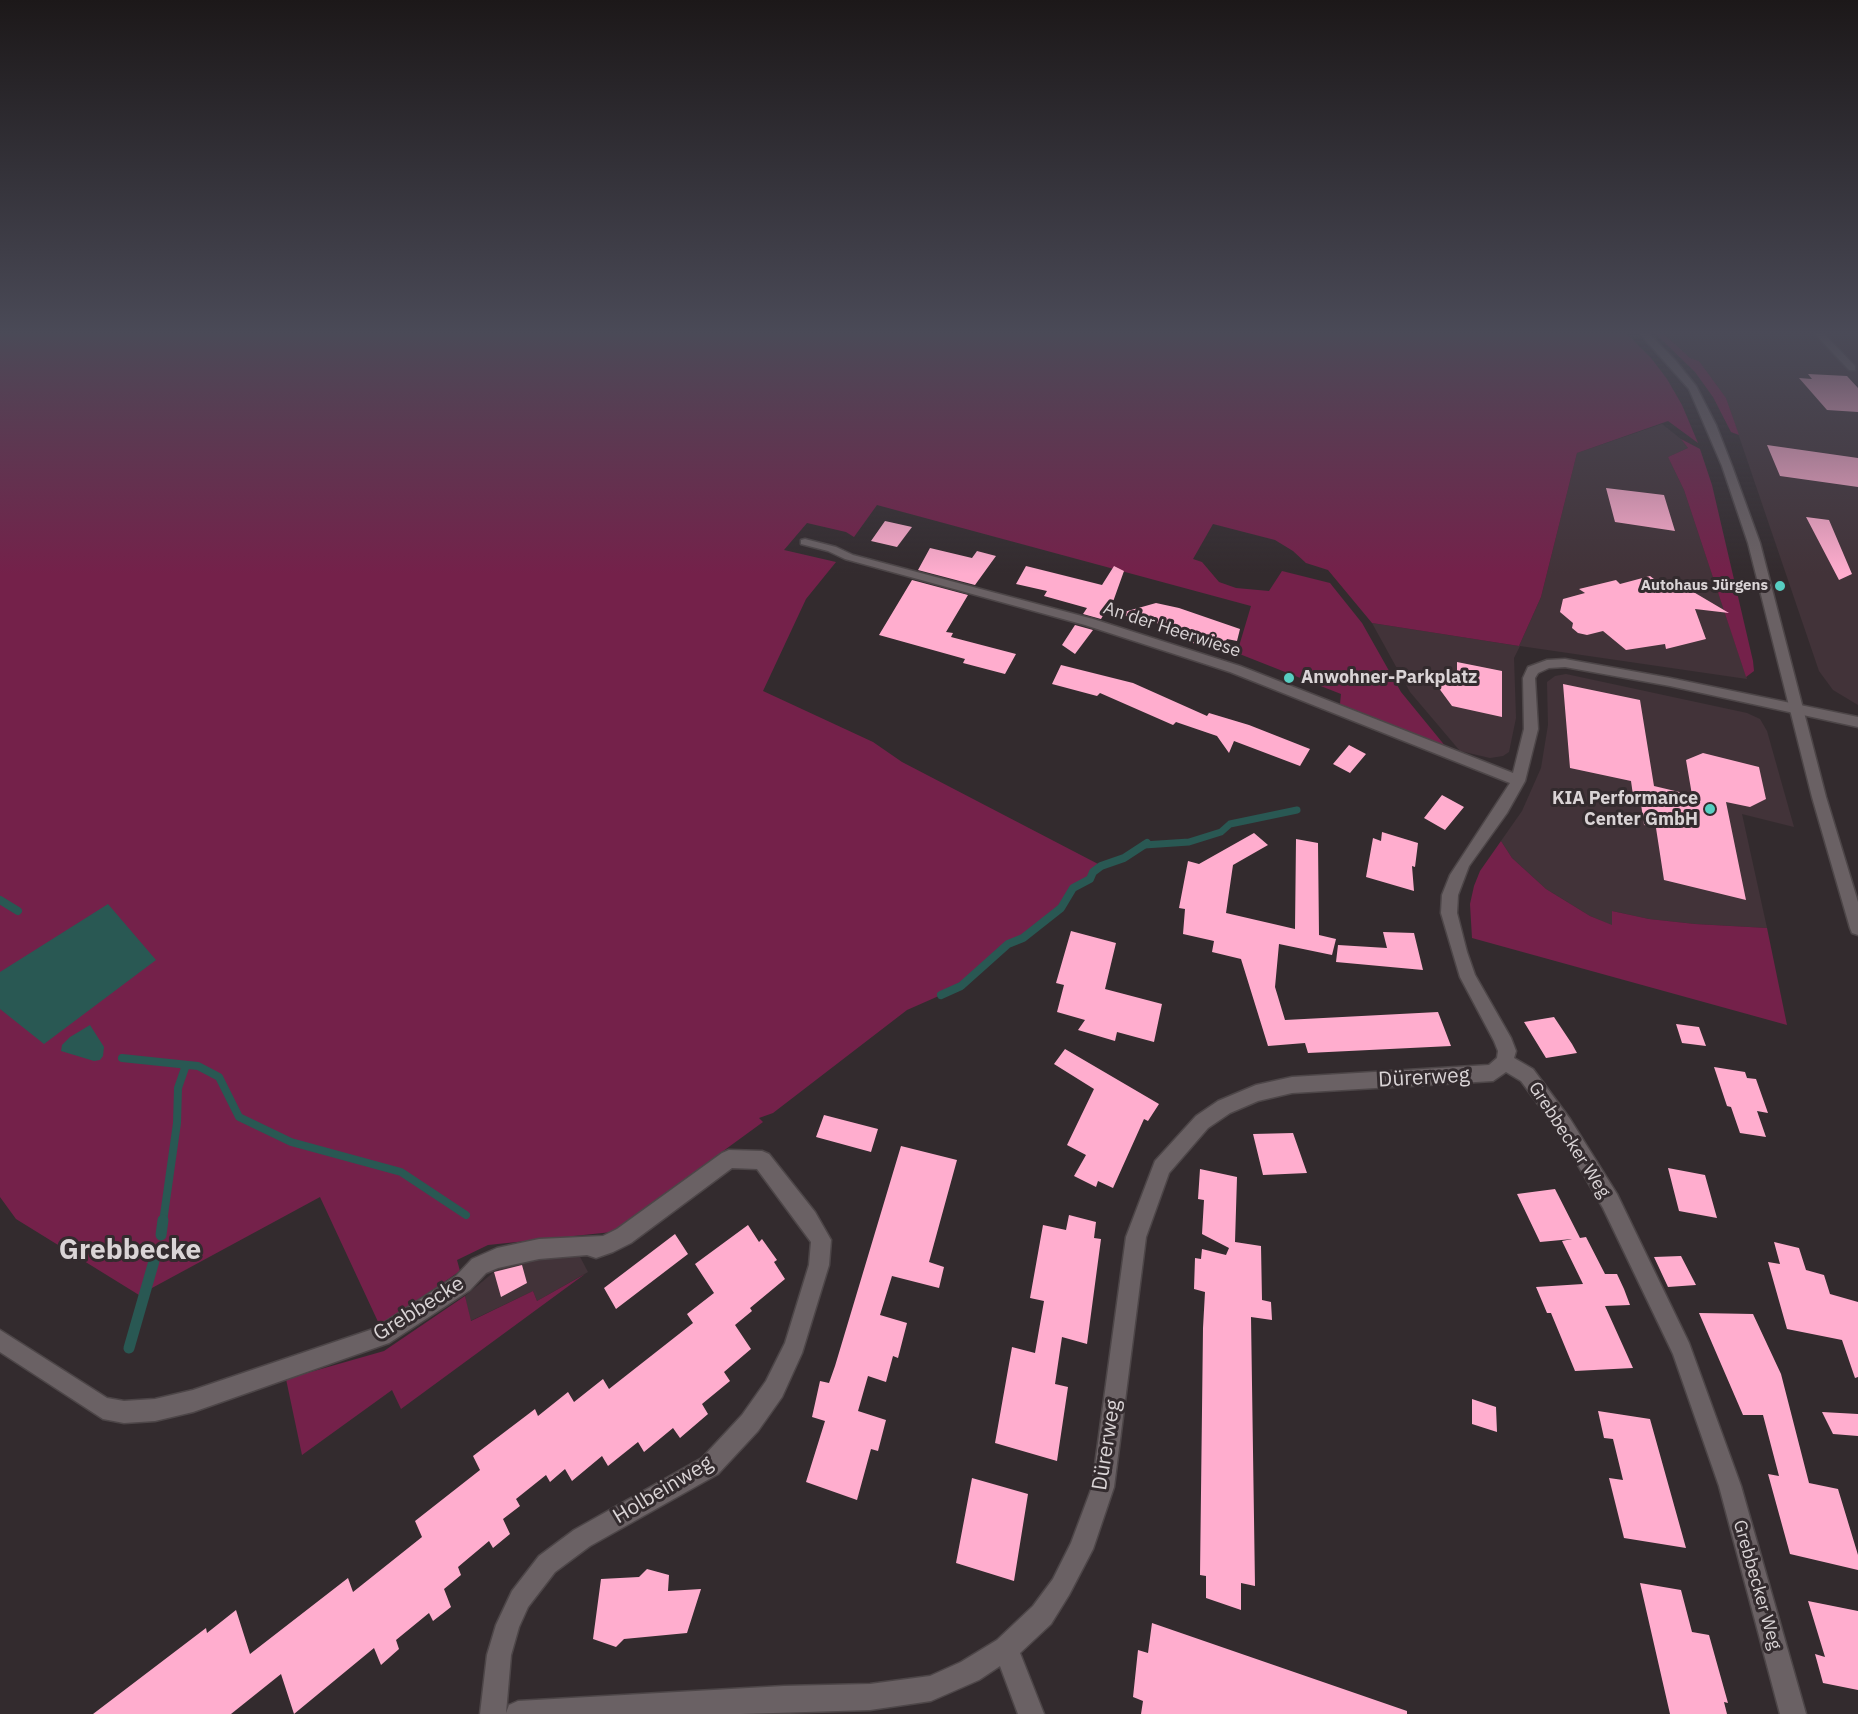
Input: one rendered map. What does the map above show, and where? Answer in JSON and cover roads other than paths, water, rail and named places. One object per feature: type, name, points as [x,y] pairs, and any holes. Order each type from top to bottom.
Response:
[{"type":"street","points":[[1706,414],[1754,543],[1819,797],[1858,928]]},
{"type":"street","name":"An der Heerwiese","points":[[805,542],[832,549],[849,557],[1089,622],[1235,669],[1518,781]]},
{"type":"street","points":[[1505,1062],[1507,1051],[1468,976],[1449,913],[1455,879],[1518,781],[1531,729],[1530,674],[1536,668],[1547,664],[1565,663],[1621,672],[1858,722]]},
{"type":"street","name":"Dürerweg","points":[[518,1714],[870,1696],[931,1688],[970,1671],[1006,1649],[1042,1615],[1061,1587],[1081,1549],[1103,1486],[1136,1237],[1162,1167],[1202,1122],[1224,1107],[1256,1093],[1292,1085],[1493,1074],[1505,1062]]},
{"type":"street","name":"Grebbecker Weg","points":[[1505,1062],[1527,1075],[1564,1125],[1610,1201],[1682,1350],[1730,1486],[1793,1714]]},
{"type":"street","name":"Grebbecke","points":[[0,1340],[103,1408],[124,1412],[155,1410],[193,1401],[382,1336],[463,1283],[479,1266],[497,1258],[539,1249],[587,1245],[596,1248],[606,1245],[624,1236],[729,1159],[762,1160]]},
{"type":"street","name":"Holbeinweg","points":[[493,1714],[499,1656],[508,1624],[520,1599],[548,1564],[582,1538],[710,1466],[750,1423],[774,1389],[795,1346],[819,1265],[821,1240],[808,1219],[762,1160]]},
{"type":"street","points":[[1006,1649],[1031,1714]]},
{"type":"waterway","points":[[1144,845],[1189,842],[1221,832],[1230,824],[1297,810]]},
{"type":"waterway","points":[[941,995],[961,986],[1008,944],[1023,938],[1061,908],[1073,888],[1090,879],[1093,872],[1101,866],[1124,858],[1147,843]]},
{"type":"waterway","points":[[0,900],[18,911]]},
{"type":"waterway","points":[[122,1058],[198,1066],[219,1077],[239,1117],[291,1142],[401,1172],[466,1215]]},
{"type":"waterway","points":[[163,1222],[177,1123],[178,1088],[186,1065]]},
{"type":"waterway","points":[[161,1235],[163,1220]]},
{"type":"waterway","points":[[129,1348],[154,1261]]},
{"type":"place","name":"Autohaus Jürgens","points":[[1780,586]]},
{"type":"place","name":"Anwohner-Parkplatz","points":[[1289,678]]},
{"type":"place","name":"KIA Performance Center GmbH","points":[[1710,809]]},
{"type":"district","name":"Grebbecke","points":[[130,1251]]}]
